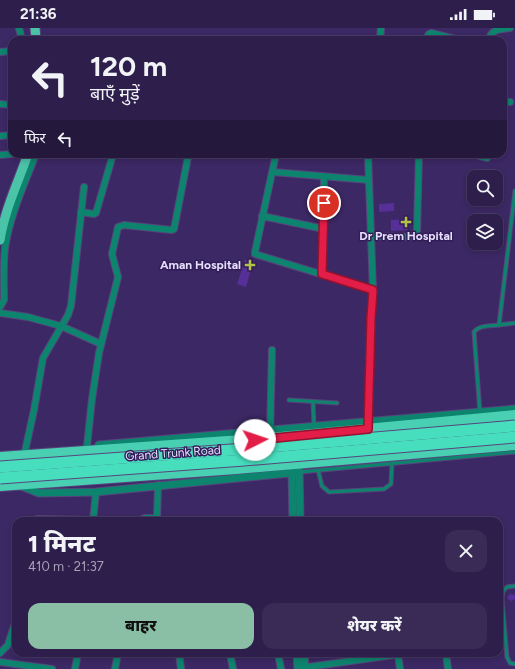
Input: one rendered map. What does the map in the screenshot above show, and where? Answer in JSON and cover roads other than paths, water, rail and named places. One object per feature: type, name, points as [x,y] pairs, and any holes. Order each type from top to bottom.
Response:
[{"type":"highway","points":[[0,457],[137,448],[480,415],[515,415]]},
{"type":"highway","name":"Grand Trunk Road","points":[[0,467],[515,426]]},
{"type":"highway","name":"Grand Trunk Road","points":[[0,478],[244,460],[515,436]]},
{"type":"highway","points":[[0,486],[139,476],[296,468],[515,445]]},
{"type":"highway","points":[[137,448],[139,476]]},
{"type":"main road","points":[[0,240],[11,195],[26,158]]},
{"type":"street","points":[[490,36],[496,30],[510,28]]},
{"type":"street","points":[[428,36],[431,33],[443,36]]},
{"type":"street","points":[[0,220],[23,158]]},
{"type":"street","points":[[0,307],[4,300],[5,249],[9,226],[34,158]]},
{"type":"street","points":[[81,212],[94,214],[96,212],[112,158]]},
{"type":"street","points":[[87,446],[93,388],[101,344],[118,280],[118,274],[112,254],[118,227],[124,225],[174,229],[188,158]]},
{"type":"street","points":[[275,158],[254,252],[256,255],[373,290]]},
{"type":"street","points":[[58,453],[66,448],[87,446],[270,434],[314,426],[368,425],[373,290],[368,158]]},
{"type":"street","points":[[370,236],[410,237],[415,235],[417,231],[419,158]]},
{"type":"street","points":[[272,172],[369,180]]},
{"type":"street","points":[[322,274],[324,177]]},
{"type":"street","points":[[24,456],[42,362],[46,352],[68,315],[71,306],[84,187]]},
{"type":"street","points":[[262,216],[324,229]]},
{"type":"street","points":[[0,313],[28,317],[61,326],[101,344]]},
{"type":"street","points":[[270,434],[272,350]]},
{"type":"street","points":[[480,415],[515,409]]},
{"type":"street","points":[[18,485],[33,492],[39,493],[96,492],[296,468]]},
{"type":"street","points":[[293,517],[296,468]]},
{"type":"street","points":[[296,468],[300,517]]},
{"type":"street","points":[[158,485],[158,517]]},
{"type":"street","points":[[93,517],[96,492]]},
{"type":"street","points":[[0,653],[8,645],[12,632]]},
{"type":"street","points":[[75,669],[77,657]]},
{"type":"street","points":[[115,669],[117,657]]},
{"type":"street","points":[[180,657],[181,669]]},
{"type":"street","points":[[231,657],[233,669]]},
{"type":"street","points":[[279,657],[281,669]]},
{"type":"street","points":[[298,657],[301,668]]},
{"type":"street","points":[[301,668],[303,657]]},
{"type":"street","points":[[301,668],[377,657]]},
{"type":"street","points":[[398,657],[400,669]]},
{"type":"street","points":[[446,657],[448,669]]},
{"type":"street","points":[[348,661],[349,669]]},
{"type":"street","points":[[0,662],[52,669]]},
{"type":"lane","points":[[499,325],[515,191]]},
{"type":"lane","points":[[480,415],[474,332],[480,327],[515,323]]},
{"type":"lane","points":[[289,400],[336,403]]},
{"type":"lane","points":[[313,402],[314,426]]},
{"type":"lane","points":[[296,468],[318,470],[515,452]]},
{"type":"lane","points":[[318,470],[322,486],[329,492],[384,489],[391,484],[392,463]]},
{"type":"lane","points":[[503,591],[508,587],[515,586]]},
{"type":"lane","points":[[503,611],[507,658],[510,663],[515,664]]},
{"type":"place","name":"Dr Prem Hospital","points":[[406,222]]},
{"type":"place","name":"Aman Hospital","points":[[250,265]]}]
